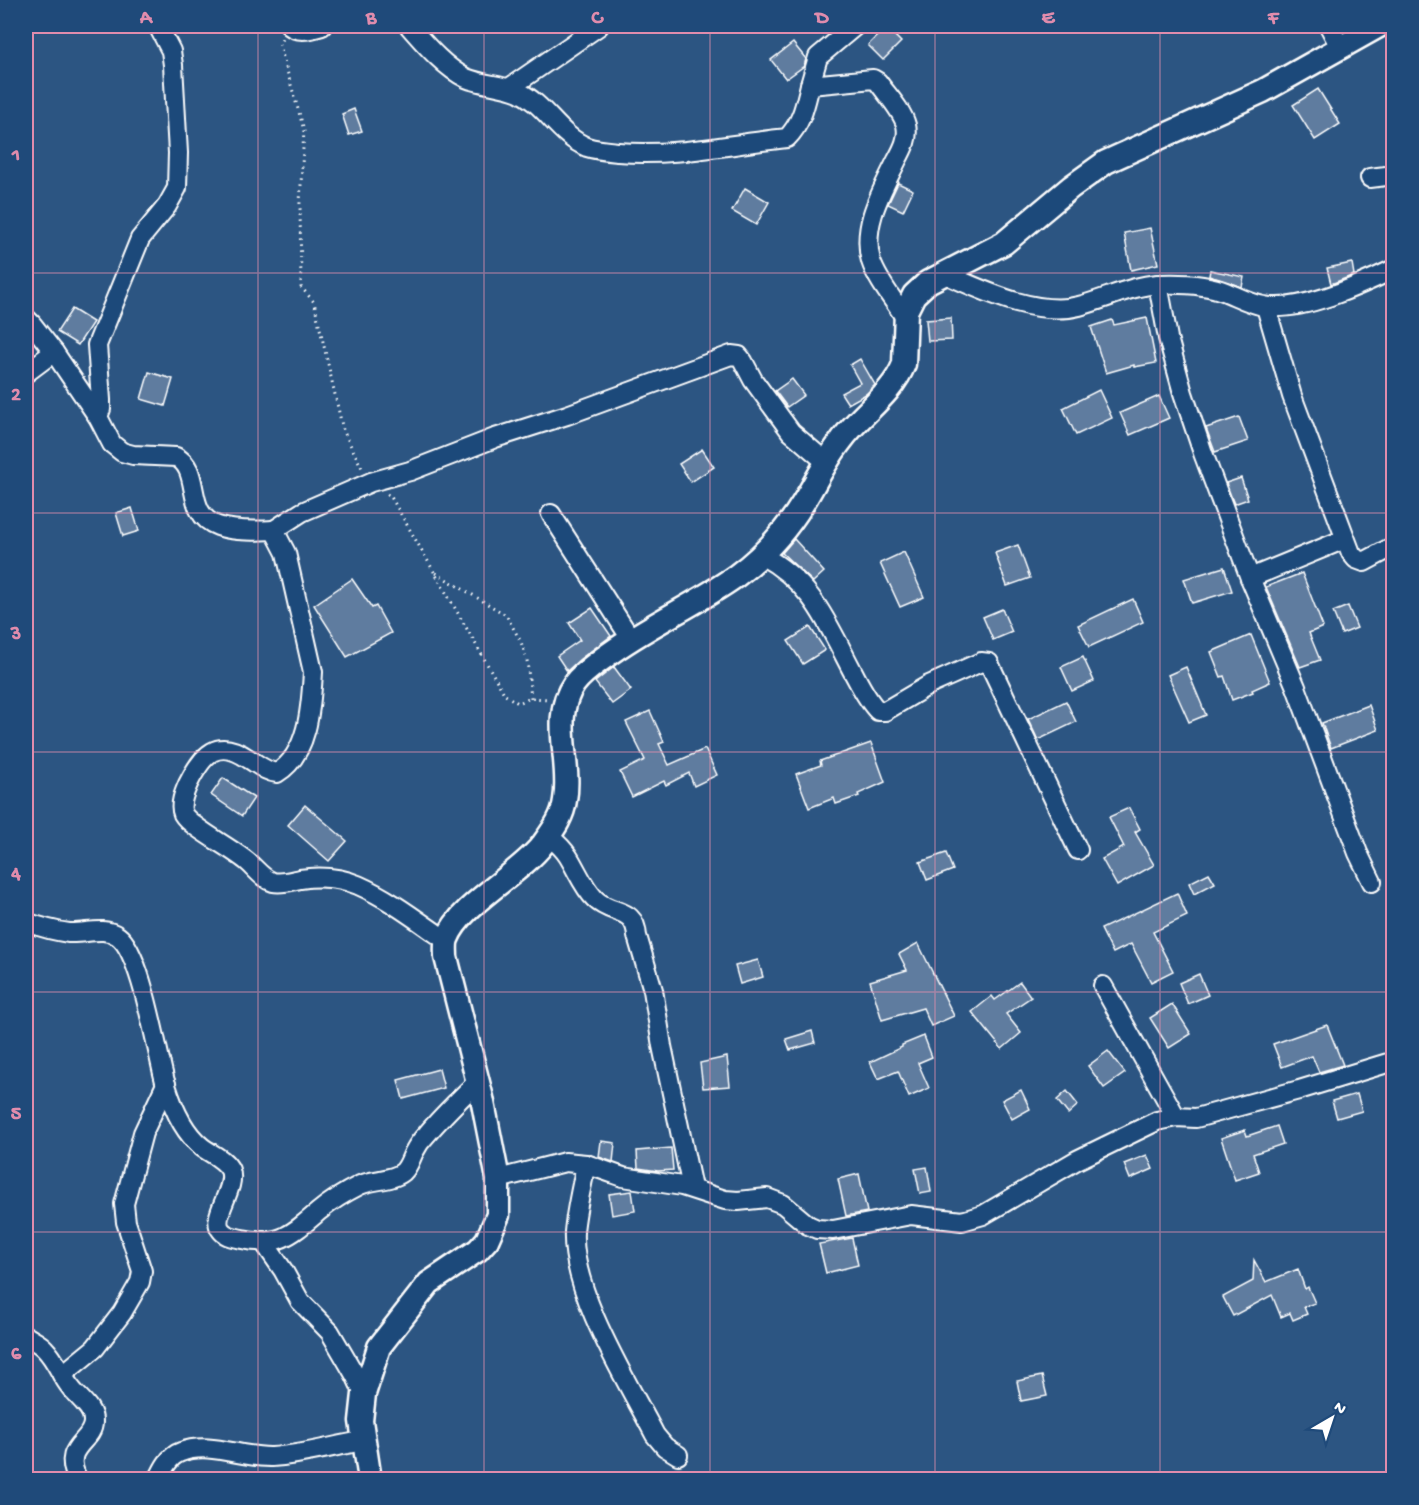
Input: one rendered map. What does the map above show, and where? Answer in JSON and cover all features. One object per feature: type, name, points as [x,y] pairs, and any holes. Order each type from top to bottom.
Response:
[{"type":"street","points":[[98,417],[101,409],[97,345],[140,239],[167,206],[177,188],[178,153],[173,65],[171,51],[158,26]]},
{"type":"street","points":[[296,28],[321,26]]},
{"type":"street","points":[[409,26],[449,66],[466,77],[487,85],[509,88],[521,93],[539,105],[575,140],[587,147],[642,154],[787,138],[803,115],[818,57],[855,26]]},
{"type":"street","points":[[509,88],[599,26]]},
{"type":"street","points":[[1329,26],[1340,47]]},
{"type":"street","points":[[369,1479],[361,1421],[364,1394],[379,1347],[429,1283],[478,1250],[487,1240],[498,1215],[498,1179],[446,957],[447,941],[455,926],[474,906],[517,871],[542,846],[557,825],[565,801],[567,778],[562,718],[573,686],[584,673],[631,639],[728,581],[761,555],[783,532],[826,462],[853,425],[890,388],[901,372],[904,364],[904,316],[916,292],[928,282],[1004,243],[1071,187],[1106,162],[1263,90],[1379,26]]},
{"type":"street","points":[[810,85],[873,79],[878,82],[903,118],[906,126],[906,141],[875,206],[868,240],[872,261],[886,289],[904,316]]},
{"type":"street","points":[[1370,178],[1394,175]]},
{"type":"street","points":[[945,274],[982,291],[1050,308],[1079,306],[1158,284],[1203,286],[1224,291],[1266,307],[1291,306],[1319,298],[1361,285],[1394,269]]},
{"type":"street","points":[[1158,284],[1168,338],[1203,453],[1250,578],[1296,687],[1358,854],[1372,882]]},
{"type":"street","points":[[1266,307],[1292,396],[1353,556],[1362,562],[1394,546]]},
{"type":"street","points":[[26,318],[54,352],[98,417],[112,444],[122,452],[133,455],[181,460],[189,470],[197,508],[206,519],[218,526],[229,528],[251,531],[274,530],[302,512],[371,482],[410,471],[495,438],[567,415],[731,355],[741,358],[753,380],[791,432],[826,462]]},
{"type":"street","points":[[26,373],[54,352]]},
{"type":"street","points":[[551,514],[631,639]]},
{"type":"street","points":[[274,530],[286,553],[313,672],[312,692],[301,746],[284,770],[277,773],[264,769],[231,749],[216,749],[206,755],[195,769],[184,792],[182,812],[201,830],[235,851],[272,882],[281,883],[319,877],[338,879],[358,885],[388,901],[447,941]]},
{"type":"street","points":[[1250,578],[1345,539]]},
{"type":"street","points":[[761,555],[780,565],[812,597],[862,689],[878,711],[885,711],[929,685],[981,662],[989,663],[1078,850]]},
{"type":"street","points":[[549,836],[567,853],[596,900],[611,909],[627,914],[637,928],[637,936],[653,990],[662,1046],[692,1188]]},
{"type":"street","points":[[26,922],[68,933],[108,932],[124,942],[130,949],[154,1029],[166,1084],[176,1112],[187,1132],[230,1169],[231,1177],[227,1197],[218,1221],[219,1228],[229,1236],[249,1241],[285,1238],[359,1185],[398,1176],[410,1164],[413,1154],[426,1135],[477,1082]]},
{"type":"street","points":[[1103,986],[1176,1117]]},
{"type":"street","points":[[498,1179],[565,1162],[586,1164],[623,1177],[692,1188],[732,1201],[756,1198],[774,1200],[783,1204],[808,1225],[822,1230],[911,1215],[962,1221],[983,1215],[1053,1173],[1157,1120],[1176,1117],[1196,1118],[1394,1061]]},
{"type":"street","points":[[62,1375],[95,1348],[122,1314],[140,1282],[142,1271],[126,1222],[124,1204],[143,1132],[166,1084]]},
{"type":"street","points":[[586,1164],[574,1232],[575,1253],[587,1300],[602,1334],[655,1435],[665,1447],[678,1455]]},
{"type":"street","points":[[263,1241],[283,1270],[300,1301],[330,1332],[356,1375],[364,1394]]},
{"type":"street","points":[[26,1336],[44,1347],[62,1375],[89,1409],[94,1423],[76,1447],[73,1458],[77,1479]]},
{"type":"street","points":[[158,1479],[173,1455],[190,1449],[207,1448],[248,1456],[273,1457],[363,1442]]},
{"type":"path","points":[[296,28],[279,43],[304,130],[300,203],[301,287],[314,302],[343,430],[371,482],[391,497],[505,695],[518,704],[531,698],[567,701]]},
{"type":"path","points":[[434,572],[506,615],[521,642],[531,698]]},
{"type":"building","points":[[886,27],[901,42],[883,60],[868,45]]},
{"type":"building","points":[[793,43],[806,59],[804,66],[786,79],[771,60]]},
{"type":"building","points":[[1318,89],[1340,124],[1315,140],[1293,105]]},
{"type":"building","points":[[354,109],[362,131],[349,135],[342,114]]},
{"type":"building","points":[[898,183],[913,190],[903,211],[888,204]]},
{"type":"building","points":[[745,188],[769,202],[756,225],[732,211]]},
{"type":"building","points":[[1150,228],[1158,264],[1131,270],[1124,233]]},
{"type":"building","points":[[1352,263],[1354,275],[1331,284],[1327,268]]},
{"type":"building","points":[[1210,270],[1244,277],[1242,287],[1209,276]]},
{"type":"building","points":[[72,309],[93,322],[78,345],[57,332]]},
{"type":"building","points":[[951,318],[952,340],[928,341],[926,320]]},
{"type":"building","points":[[1147,318],[1156,363],[1134,367],[1134,365],[1106,373],[1091,327],[1112,320],[1114,325]]},
{"type":"building","points":[[860,359],[875,385],[866,394],[848,404],[841,393],[860,383],[850,365]]},
{"type":"building","points":[[149,372],[173,379],[165,406],[141,399]]},
{"type":"building","points":[[792,379],[804,395],[787,407],[775,391]]},
{"type":"building","points":[[1099,390],[1112,418],[1076,435],[1063,408]]},
{"type":"building","points":[[1159,396],[1169,418],[1130,435],[1120,413]]},
{"type":"building","points":[[1239,417],[1248,441],[1215,452],[1206,428]]},
{"type":"building","points":[[702,449],[714,467],[691,482],[679,464]]},
{"type":"building","points":[[1241,478],[1248,499],[1234,504],[1226,483]]},
{"type":"building","points":[[132,508],[139,531],[123,536],[116,513]]},
{"type":"building","points":[[794,539],[824,572],[813,582],[782,553]]},
{"type":"building","points":[[1018,545],[1030,578],[1007,586],[995,553]]},
{"type":"building","points":[[904,552],[924,597],[900,607],[880,563]]},
{"type":"building","points":[[1224,567],[1232,591],[1192,603],[1184,579]]},
{"type":"building","points":[[1302,573],[1323,627],[1309,633],[1320,660],[1300,667],[1266,587]]},
{"type":"building","points":[[352,579],[372,608],[376,606],[391,633],[347,657],[314,605]]},
{"type":"building","points":[[1133,599],[1143,622],[1089,647],[1078,625]]},
{"type":"building","points":[[1348,606],[1357,628],[1342,634],[1333,612]]},
{"type":"building","points":[[592,608],[611,636],[567,671],[557,656],[580,640],[569,623]]},
{"type":"building","points":[[1002,609],[1012,632],[993,640],[983,617]]},
{"type":"building","points":[[810,627],[825,650],[803,664],[788,641]]},
{"type":"building","points":[[1251,635],[1270,682],[1232,700],[1224,676],[1221,677],[1211,652]]},
{"type":"building","points":[[1083,657],[1094,681],[1072,691],[1061,667]]},
{"type":"building","points":[[614,667],[631,690],[612,704],[595,682]]},
{"type":"building","points":[[1186,667],[1206,715],[1189,722],[1168,675]]},
{"type":"building","points":[[1066,701],[1076,722],[1038,740],[1028,719]]},
{"type":"building","points":[[1369,705],[1378,730],[1331,748],[1322,723]]},
{"type":"building","points":[[650,711],[664,742],[659,744],[669,765],[705,749],[717,775],[694,786],[689,773],[666,785],[664,781],[632,797],[620,772],[645,760],[626,722]]},
{"type":"building","points":[[871,743],[885,782],[858,794],[859,796],[836,804],[834,798],[809,808],[796,774],[821,765],[820,761]]},
{"type":"building","points":[[223,778],[254,798],[242,816],[211,795]]},
{"type":"building","points":[[305,805],[347,841],[329,861],[288,825]]},
{"type":"building","points":[[1129,808],[1140,829],[1135,832],[1154,865],[1117,886],[1102,859],[1124,847],[1109,817]]},
{"type":"building","points":[[946,853],[953,870],[927,880],[920,862]]},
{"type":"building","points":[[1209,873],[1215,883],[1194,894],[1189,883]]},
{"type":"building","points":[[1177,893],[1187,916],[1153,932],[1173,971],[1151,982],[1131,944],[1113,953],[1101,929]]},
{"type":"building","points":[[918,943],[954,1016],[931,1026],[923,1008],[882,1020],[870,981],[907,970],[899,954]]},
{"type":"building","points":[[758,960],[763,977],[740,984],[735,966]]},
{"type":"building","points":[[1199,974],[1208,995],[1188,1004],[1179,983]]},
{"type":"building","points":[[1020,982],[1031,997],[1006,1014],[1021,1033],[1002,1049],[972,1012],[992,996],[995,1000]]},
{"type":"building","points":[[1172,1004],[1191,1034],[1169,1048],[1150,1018]]},
{"type":"building","points":[[1327,1025],[1343,1065],[1319,1072],[1312,1056],[1282,1067],[1273,1044]]},
{"type":"building","points":[[812,1031],[815,1043],[790,1050],[786,1039]]},
{"type":"building","points":[[924,1036],[932,1057],[918,1063],[929,1088],[909,1097],[898,1071],[878,1079],[870,1062]]},
{"type":"building","points":[[1108,1051],[1125,1073],[1104,1088],[1088,1066]]},
{"type":"building","points":[[727,1057],[730,1086],[703,1088],[700,1063]]},
{"type":"building","points":[[439,1069],[444,1088],[403,1099],[398,1080]]},
{"type":"building","points":[[1021,1090],[1030,1109],[1012,1119],[1002,1100]]},
{"type":"building","points":[[1067,1091],[1078,1105],[1068,1114],[1057,1100]]},
{"type":"building","points":[[1357,1094],[1362,1111],[1337,1118],[1332,1101]]},
{"type":"building","points":[[1277,1126],[1283,1144],[1253,1154],[1259,1172],[1235,1180],[1221,1138],[1245,1130],[1247,1136]]},
{"type":"building","points":[[601,1141],[615,1143],[613,1162],[599,1157]]},
{"type":"building","points":[[671,1148],[673,1170],[658,1171],[638,1168],[637,1151]]},
{"type":"building","points":[[1147,1155],[1153,1169],[1130,1179],[1124,1164]]},
{"type":"building","points":[[927,1167],[931,1192],[920,1194],[915,1169]]},
{"type":"building","points":[[859,1174],[867,1212],[846,1216],[838,1179]]},
{"type":"building","points":[[632,1191],[635,1211],[612,1215],[609,1194]]},
{"type":"building","points":[[852,1238],[858,1265],[826,1273],[819,1244]]},
{"type":"building","points":[[1254,1260],[1266,1282],[1298,1269],[1305,1289],[1308,1287],[1315,1303],[1304,1307],[1307,1314],[1293,1320],[1290,1313],[1281,1317],[1272,1295],[1233,1316],[1223,1297],[1253,1281]]},
{"type":"building","points":[[1042,1376],[1047,1396],[1021,1401],[1017,1381]]}]
